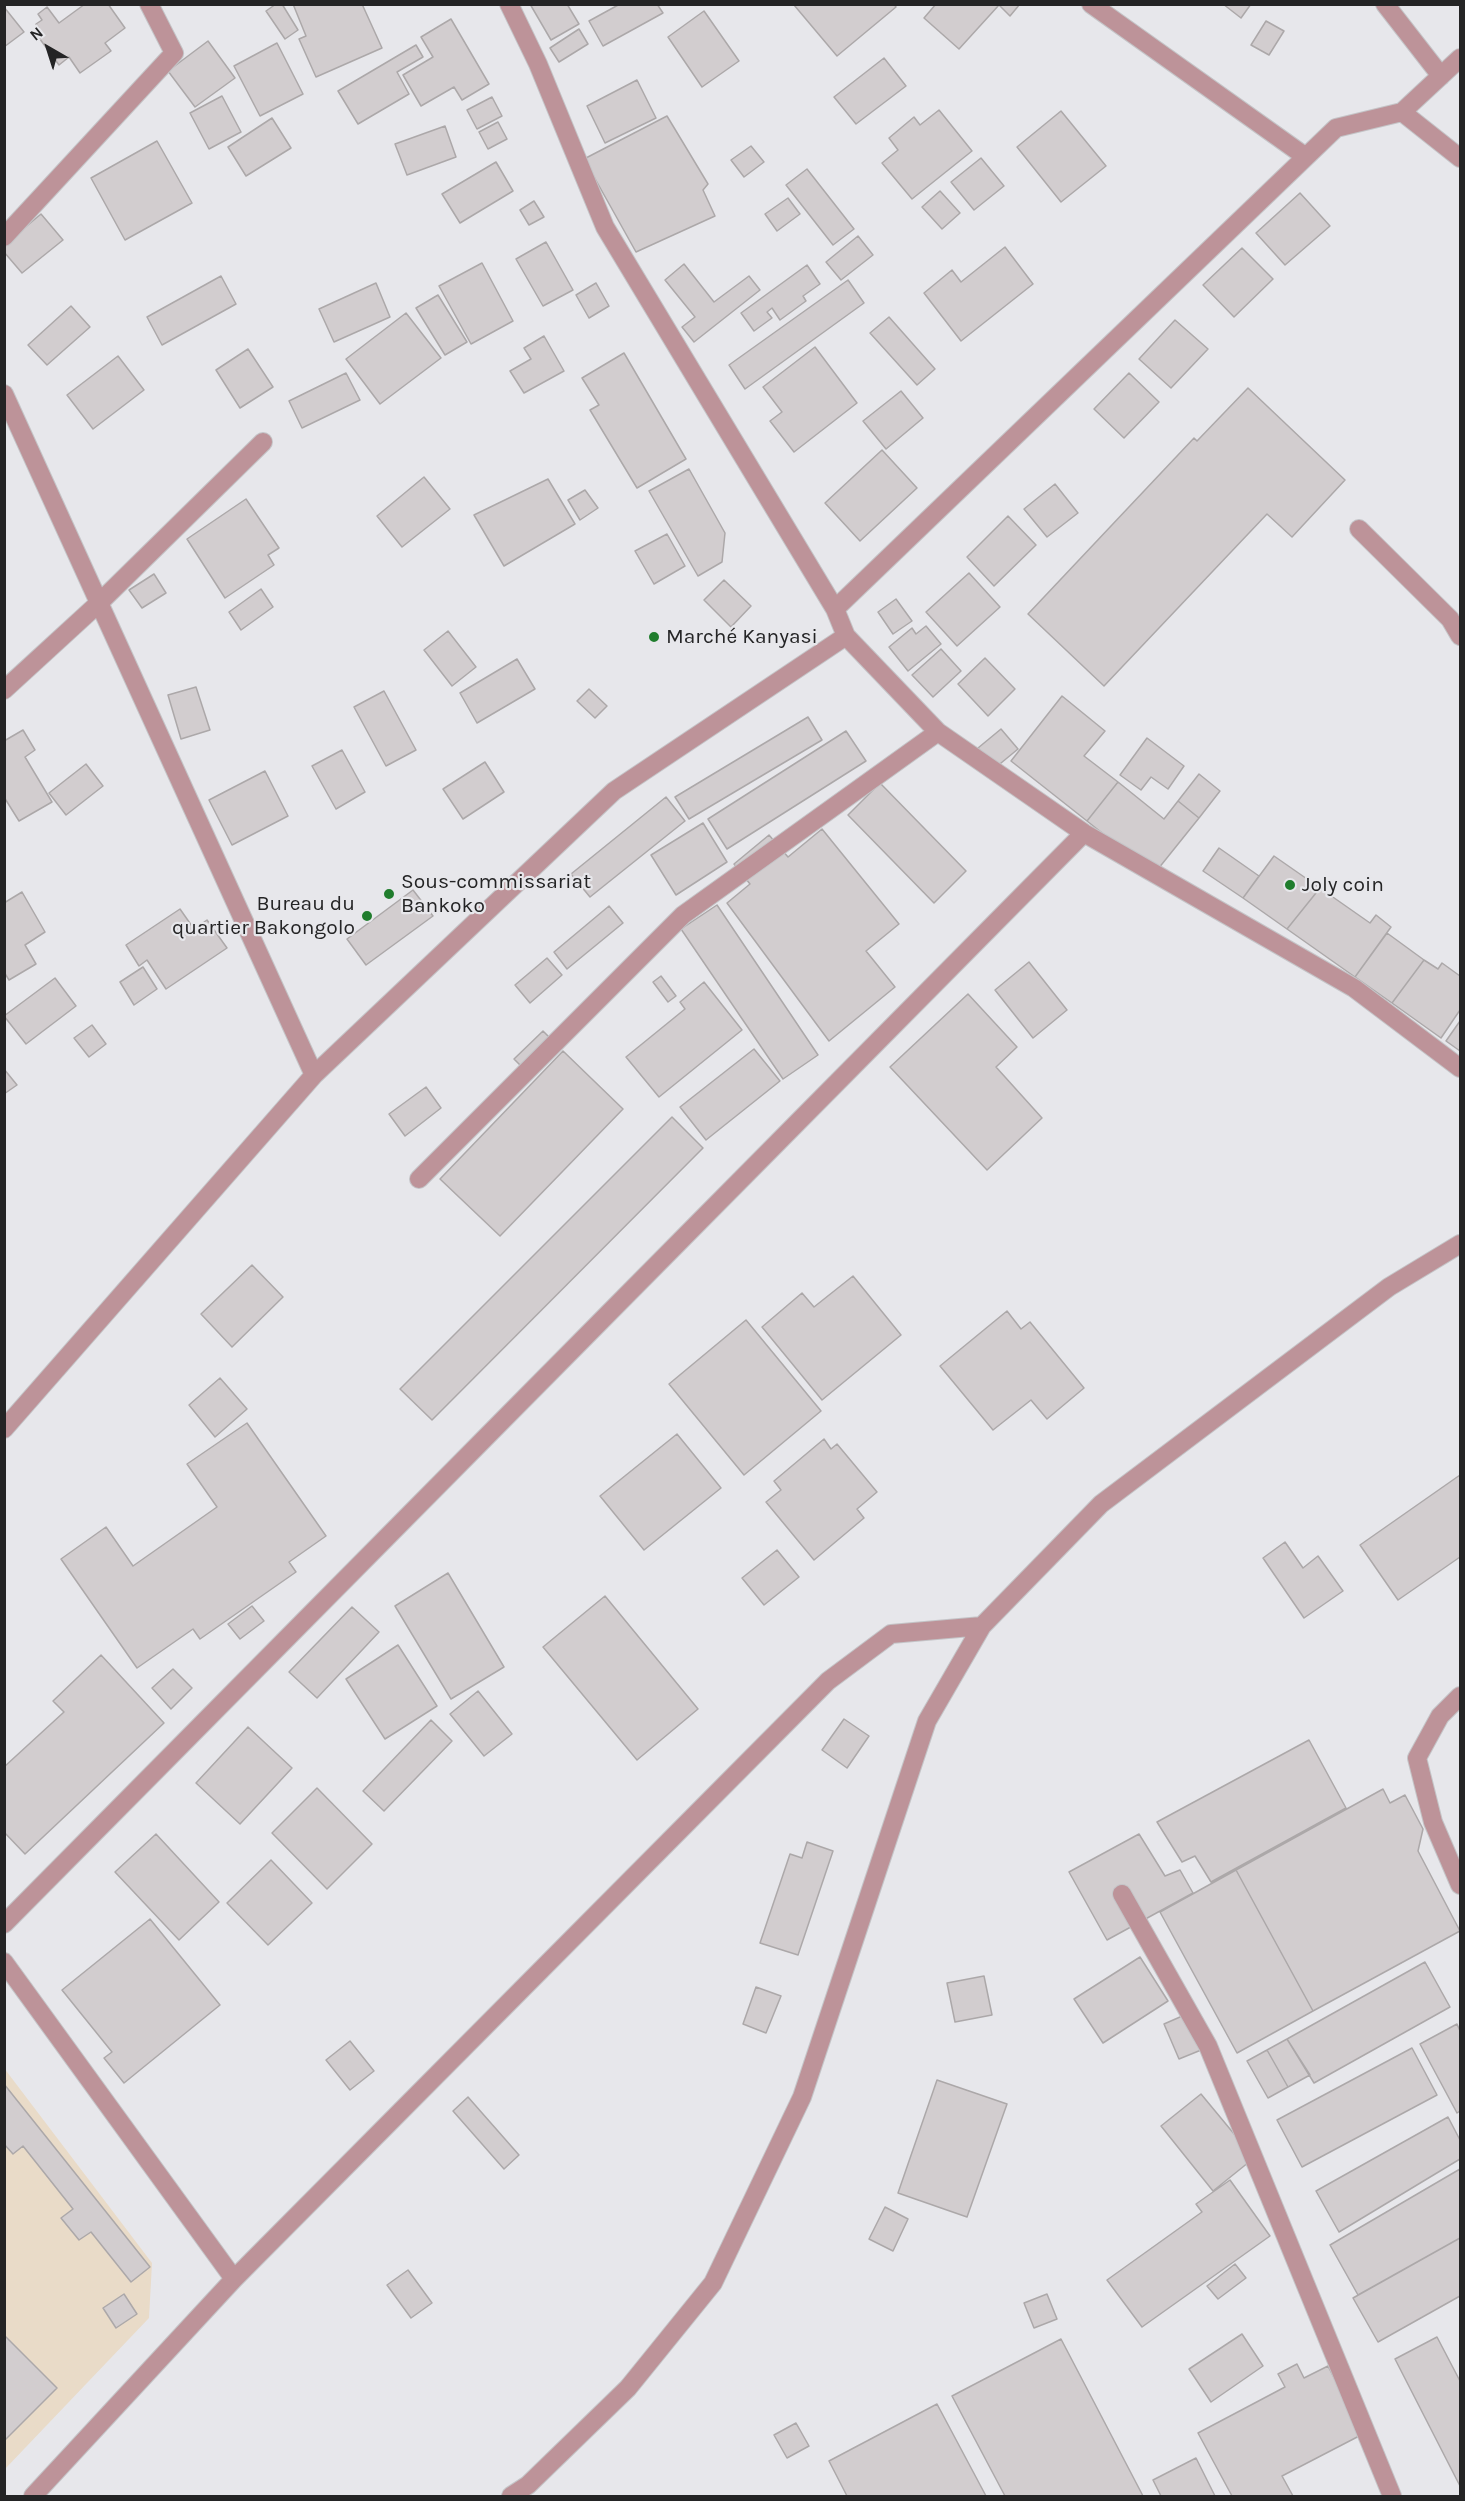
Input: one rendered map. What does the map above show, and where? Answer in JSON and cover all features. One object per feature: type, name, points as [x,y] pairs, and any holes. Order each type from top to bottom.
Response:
[{"type":"street","points":[[4,237],[174,53],[148,4]]},
{"type":"street","points":[[510,4],[538,64],[604,227],[835,609],[846,636],[938,732],[1084,833],[1354,988],[1461,1068]]},
{"type":"street","points":[[1090,4],[1306,157]]},
{"type":"street","points":[[1385,4],[1441,76]]},
{"type":"street","points":[[835,609],[1336,128],[1402,112],[1461,58]]},
{"type":"street","points":[[1402,112],[1461,158]]},
{"type":"street","points":[[4,394],[314,1075]]},
{"type":"street","points":[[4,690],[100,602],[263,442]]},
{"type":"street","points":[[1359,529],[1450,619],[1461,636]]},
{"type":"street","points":[[4,1429],[314,1075],[614,791],[846,636]]},
{"type":"street","points":[[419,1179],[683,915],[938,732]]},
{"type":"street","points":[[4,1924],[1084,833]]},
{"type":"street","points":[[511,2496],[528,2485],[628,2388],[713,2283],[802,2097],[927,1721],[982,1626],[1101,1504],[1389,1287],[1461,1244]]},
{"type":"street","points":[[33,2496],[234,2279],[828,1681],[891,1634],[982,1626]]},
{"type":"street","points":[[1461,1696],[1440,1716],[1417,1758],[1433,1822],[1461,1885]]},
{"type":"street","points":[[1122,1894],[1208,2046],[1392,2496]]},
{"type":"street","points":[[4,1962],[234,2279]]},
{"type":"shaded area","points":[[4,2068],[152,2263],[149,2318],[5,2469]]},
{"type":"building","points":[[85,4],[108,4],[125,28],[105,43],[111,51],[80,73],[69,57],[59,65],[34,31],[39,28],[36,24],[42,20],[38,14],[47,7],[59,23]]},
{"type":"building","points":[[276,4],[282,4],[298,30],[285,39],[266,11]]},
{"type":"building","points":[[293,4],[362,4],[382,48],[316,77],[299,39],[306,36]]},
{"type":"building","points":[[530,4],[567,4],[579,24],[551,40]]},
{"type":"building","points":[[620,4],[657,4],[663,13],[603,46],[589,21]]},
{"type":"building","points":[[894,4],[896,7],[837,56],[794,5]]},
{"type":"building","points":[[936,4],[1020,4],[1010,16],[999,5],[959,49],[924,18]]},
{"type":"building","points":[[1223,4],[1251,4],[1241,18]]},
{"type":"building","points":[[4,7],[24,32],[4,47]]},
{"type":"building","points":[[704,11],[739,61],[702,87],[668,37]]},
{"type":"building","points":[[451,19],[489,84],[462,100],[454,87],[421,106],[403,75],[433,57],[421,37]]},
{"type":"building","points":[[1266,21],[1284,31],[1269,55],[1251,45]]},
{"type":"building","points":[[579,29],[588,44],[559,62],[550,48]]},
{"type":"building","points":[[208,41],[235,78],[195,107],[168,71]]},
{"type":"building","points":[[277,43],[303,94],[260,116],[234,66]]},
{"type":"building","points":[[416,45],[423,57],[397,72],[409,94],[358,124],[338,91]]},
{"type":"building","points":[[884,58],[906,86],[856,124],[834,97]]},
{"type":"building","points":[[637,80],[656,118],[605,143],[587,106]]},
{"type":"building","points":[[222,96],[241,132],[209,149],[190,113]]},
{"type":"building","points":[[492,97],[502,116],[477,129],[467,110]]},
{"type":"building","points":[[939,110],[972,151],[912,199],[882,163],[898,150],[889,138],[914,117],[920,125]]},
{"type":"building","points":[[1061,111],[1106,166],[1061,202],[1017,147]]},
{"type":"building","points":[[667,116],[708,184],[703,190],[715,216],[636,252],[584,159]]},
{"type":"building","points":[[272,118],[291,148],[246,176],[228,147]]},
{"type":"building","points":[[498,122],[507,139],[488,149],[479,132]]},
{"type":"building","points":[[445,126],[456,157],[407,175],[395,144]]},
{"type":"building","points":[[157,141],[192,203],[125,240],[91,178]]},
{"type":"building","points":[[751,146],[764,162],[744,177],[731,160]]},
{"type":"building","points":[[981,158],[1004,186],[974,210],[951,182]]},
{"type":"building","points":[[496,162],[513,191],[460,223],[442,194]]},
{"type":"building","points":[[807,169],[854,229],[833,245],[786,185]]},
{"type":"building","points":[[940,191],[960,213],[942,229],[922,207]]},
{"type":"building","points":[[1300,193],[1330,226],[1285,265],[1256,233]]},
{"type":"building","points":[[788,198],[800,214],[777,231],[765,214]]},
{"type":"building","points":[[534,201],[544,217],[529,225],[520,210]]},
{"type":"building","points":[[41,214],[63,240],[22,273],[4,252],[4,245]]},
{"type":"building","points":[[858,236],[873,255],[841,280],[826,262]]},
{"type":"building","points":[[546,242],[573,290],[543,306],[516,259]]},
{"type":"building","points":[[1005,247],[1033,284],[961,341],[924,293],[952,270],[961,282]]},
{"type":"building","points":[[1242,248],[1273,279],[1234,317],[1203,285]]},
{"type":"building","points":[[482,263],[513,321],[471,344],[439,286]]},
{"type":"building","points":[[684,264],[714,302],[749,276],[760,290],[694,342],[682,327],[695,317],[665,280]]},
{"type":"building","points":[[807,265],[820,284],[803,296],[806,301],[780,320],[772,308],[767,312],[772,318],[754,331],[741,313]]},
{"type":"building","points":[[221,276],[236,304],[162,345],[147,317]]},
{"type":"building","points":[[848,280],[864,303],[745,389],[729,365]]},
{"type":"building","points":[[376,283],[390,317],[334,342],[319,309]]},
{"type":"building","points":[[596,283],[609,306],[589,318],[576,295]]},
{"type":"building","points":[[438,295],[467,342],[445,355],[416,308]]},
{"type":"building","points":[[71,306],[90,327],[47,365],[28,345]]},
{"type":"building","points":[[406,313],[441,358],[380,404],[346,359]]},
{"type":"building","points":[[889,317],[935,369],[917,385],[870,333]]},
{"type":"building","points":[[1175,320],[1208,349],[1171,388],[1139,359]]},
{"type":"building","points":[[544,336],[564,371],[524,393],[510,371],[531,359],[524,348]]},
{"type":"building","points":[[815,347],[857,403],[794,452],[770,421],[782,412],[763,387]]},
{"type":"building","points":[[248,349],[273,387],[240,408],[216,370]]},
{"type":"building","points":[[624,353],[686,459],[637,488],[590,410],[599,405],[582,378]]},
{"type":"building","points":[[118,356],[144,390],[93,429],[67,395]]},
{"type":"building","points":[[346,373],[360,400],[302,428],[289,401]]},
{"type":"building","points":[[1129,373],[1159,402],[1124,438],[1094,409]]},
{"type":"building","points":[[1248,388],[1345,480],[1292,537],[1267,514],[1104,686],[1028,614],[1194,438],[1197,441]]},
{"type":"building","points":[[901,391],[923,418],[886,449],[863,421]]},
{"type":"building","points":[[882,450],[917,488],[860,541],[825,503]]},
{"type":"building","points":[[689,469],[725,533],[722,562],[698,576],[649,491]]},
{"type":"building","points":[[424,477],[450,509],[402,547],[377,516]]},
{"type":"building","points":[[548,479],[575,524],[504,566],[474,515]]},
{"type":"building","points":[[1055,484],[1078,513],[1047,537],[1024,509]]},
{"type":"building","points":[[585,490],[598,508],[580,520],[568,500]]},
{"type":"building","points":[[246,499],[279,548],[268,555],[274,565],[225,598],[187,539]]},
{"type":"building","points":[[1008,516],[1036,545],[994,586],[967,557]]},
{"type":"building","points":[[667,534],[685,566],[654,584],[635,551]]},
{"type":"building","points":[[969,573],[1000,607],[957,646],[926,612]]},
{"type":"building","points":[[154,574],[166,593],[142,608],[129,590]]},
{"type":"building","points":[[724,580],[751,606],[731,627],[704,600]]},
{"type":"building","points":[[261,589],[273,607],[241,630],[229,612]]},
{"type":"building","points":[[896,599],[912,621],[893,634],[878,612]]},
{"type":"building","points":[[926,626],[941,644],[908,671],[889,647],[912,628],[916,634]]},
{"type":"building","points":[[448,631],[476,667],[452,686],[424,650]]},
{"type":"building","points":[[941,649],[961,671],[933,697],[912,675]]},
{"type":"building","points":[[985,658],[1015,689],[988,716],[958,684]]},
{"type":"building","points":[[517,659],[535,689],[477,723],[460,693]]},
{"type":"building","points":[[196,687],[210,730],[181,739],[168,695]]},
{"type":"building","points":[[589,689],[607,706],[595,718],[577,701]]},
{"type":"building","points":[[384,691],[416,750],[386,766],[354,707]]},
{"type":"building","points":[[1062,696],[1105,731],[1084,756],[1118,782],[1087,821],[1011,761]]},
{"type":"building","points":[[808,717],[822,740],[689,819],[675,797]]},
{"type":"building","points":[[1001,729],[1018,749],[995,768],[978,748]]},
{"type":"building","points":[[23,730],[35,750],[25,757],[52,802],[19,821],[4,797],[4,741]]},
{"type":"building","points":[[846,731],[866,761],[727,849],[708,819]]},
{"type":"building","points":[[1147,738],[1184,766],[1168,789],[1151,777],[1141,790],[1120,775]]},
{"type":"building","points":[[342,750],[365,792],[336,809],[312,766]]},
{"type":"building","points":[[485,762],[504,792],[463,819],[443,789]]},
{"type":"building","points":[[86,764],[103,786],[66,815],[49,793]]},
{"type":"building","points":[[265,771],[288,816],[232,845],[209,800]]},
{"type":"building","points":[[1199,774],[1220,791],[1199,818],[1178,801]]},
{"type":"building","points":[[1118,782],[1164,819],[1178,801],[1199,818],[1154,874],[1087,821]]},
{"type":"building","points":[[880,783],[966,871],[934,903],[848,815]]},
{"type":"building","points":[[666,797],[685,821],[590,897],[571,874]]},
{"type":"building","points":[[703,823],[727,862],[676,895],[651,855]]},
{"type":"building","points":[[822,829],[899,924],[866,951],[895,987],[829,1041],[727,903],[750,884],[734,864],[769,835],[788,857]]},
{"type":"building","points":[[1219,848],[1259,876],[1243,898],[1203,871]]},
{"type":"building","points":[[1274,856],[1320,888],[1287,929],[1243,898]]},
{"type":"building","points":[[1320,888],[1370,923],[1376,915],[1391,927],[1355,977],[1287,929]]},
{"type":"building","points":[[413,890],[433,916],[366,965],[347,939]]},
{"type":"building","points":[[22,892],[45,932],[25,945],[36,964],[9,980],[4,972],[4,903]]},
{"type":"building","points":[[717,905],[818,1055],[783,1079],[681,929]]},
{"type":"building","points":[[609,906],[623,923],[567,969],[554,952]]},
{"type":"building","points":[[180,909],[194,929],[207,920],[227,948],[166,989],[147,960],[139,966],[126,945]]},
{"type":"building","points":[[1387,933],[1424,960],[1392,1003],[1355,977]]},
{"type":"building","points":[[547,958],[562,975],[530,1003],[515,985]]},
{"type":"building","points":[[1424,960],[1438,969],[1442,963],[1460,976],[1460,1010],[1441,1038],[1392,1003]]},
{"type":"building","points":[[1029,962],[1067,1010],[1033,1038],[995,990]]},
{"type":"building","points":[[143,967],[157,989],[134,1005],[120,982]]},
{"type":"building","points":[[661,976],[676,996],[668,1002],[653,982]]},
{"type":"building","points":[[55,978],[76,1006],[26,1044],[4,1016]]},
{"type":"building","points":[[704,982],[742,1030],[659,1097],[626,1057],[685,1009],[680,1002]]},
{"type":"building","points":[[968,994],[1017,1047],[996,1067],[1042,1118],[987,1170],[890,1067]]},
{"type":"building","points":[[1460,1021],[1460,1051],[1446,1041]]},
{"type":"building","points":[[92,1025],[106,1044],[89,1057],[74,1038]]},
{"type":"building","points":[[543,1031],[554,1042],[524,1069],[514,1059]]},
{"type":"building","points":[[754,1049],[780,1081],[706,1140],[680,1107]]},
{"type":"building","points":[[563,1051],[623,1109],[500,1236],[440,1179]]},
{"type":"building","points":[[4,1069],[17,1085],[4,1094]]},
{"type":"building","points":[[426,1087],[441,1108],[405,1136],[389,1114]]},
{"type":"building","points":[[672,1117],[703,1148],[432,1420],[400,1389]]},
{"type":"building","points":[[252,1265],[283,1297],[232,1347],[201,1314]]},
{"type":"building","points":[[853,1276],[901,1335],[822,1400],[762,1327],[802,1293],[814,1307]]},
{"type":"building","points":[[1007,1311],[1021,1329],[1030,1322],[1084,1388],[1047,1419],[1031,1400],[993,1430],[940,1366]]},
{"type":"building","points":[[746,1320],[821,1411],[744,1475],[669,1384]]},
{"type":"building","points":[[220,1378],[247,1409],[215,1437],[189,1405]]},
{"type":"building","points":[[247,1423],[326,1536],[289,1562],[296,1572],[200,1639],[193,1629],[137,1668],[61,1559],[106,1527],[133,1566],[217,1507],[187,1464]]},
{"type":"building","points":[[677,1434],[721,1488],[644,1550],[600,1496]]},
{"type":"building","points":[[824,1439],[831,1449],[837,1444],[877,1492],[857,1509],[864,1518],[814,1560],[766,1502],[781,1490],[774,1481]]},
{"type":"building","points":[[1460,1475],[1460,1557],[1398,1600],[1360,1545]]},
{"type":"building","points":[[1285,1542],[1303,1568],[1318,1556],[1343,1591],[1304,1618],[1263,1558]]},
{"type":"building","points":[[777,1550],[799,1577],[764,1605],[742,1578]]},
{"type":"building","points":[[448,1573],[504,1667],[451,1699],[395,1606]]},
{"type":"building","points":[[605,1596],[698,1709],[637,1760],[543,1647]]},
{"type":"building","points":[[252,1606],[264,1621],[240,1639],[228,1624]]},
{"type":"building","points":[[352,1607],[379,1632],[317,1698],[289,1672]]},
{"type":"building","points":[[398,1645],[437,1706],[385,1739],[346,1679]]},
{"type":"building","points":[[101,1655],[164,1723],[25,1854],[4,1832],[4,1767],[64,1712],[53,1701]]},
{"type":"building","points":[[173,1669],[192,1688],[171,1709],[152,1688]]},
{"type":"building","points":[[478,1691],[512,1734],[484,1756],[450,1714]]},
{"type":"building","points":[[844,1719],[869,1736],[847,1768],[822,1750]]},
{"type":"building","points":[[431,1720],[452,1741],[384,1811],[363,1791]]},
{"type":"building","points":[[248,1727],[292,1768],[240,1824],[196,1783]]},
{"type":"building","points":[[1309,1740],[1346,1808],[1211,1882],[1195,1856],[1182,1862],[1157,1822]]},
{"type":"building","points":[[317,1788],[372,1844],[327,1889],[272,1833]]},
{"type":"building","points":[[1383,1789],[1390,1803],[1405,1795],[1423,1829],[1418,1851],[1460,1931],[1313,2011],[1236,1870]]},
{"type":"building","points":[[156,1834],[219,1902],[179,1940],[115,1872]]},
{"type":"building","points":[[1139,1834],[1165,1876],[1180,1870],[1193,1893],[1107,1940],[1069,1872]]},
{"type":"building","points":[[807,1842],[833,1851],[798,1955],[760,1943],[790,1854],[802,1858]]},
{"type":"building","points":[[271,1860],[312,1903],[268,1945],[227,1903]]},
{"type":"building","points":[[1236,1870],[1313,2011],[1237,2053],[1160,1912]]},
{"type":"building","points":[[150,1919],[220,2005],[124,2083],[104,2058],[112,2052],[62,1990]]},
{"type":"building","points":[[1140,1957],[1168,2001],[1103,2043],[1074,1999]]},
{"type":"building","points":[[1425,1962],[1450,2007],[1314,2083],[1287,2039]]},
{"type":"building","points":[[984,1976],[992,2015],[955,2022],[947,1983]]},
{"type":"building","points":[[756,1987],[781,1996],[766,2033],[743,2024]]},
{"type":"building","points":[[1196,2010],[1211,2046],[1179,2059],[1164,2024]]},
{"type":"building","points":[[1457,2024],[1460,2031],[1460,2111],[1457,2113],[1420,2044]]},
{"type":"building","points":[[1287,2039],[1310,2075],[1288,2087],[1267,2050]]},
{"type":"building","points":[[350,2041],[374,2071],[350,2090],[326,2060]]},
{"type":"building","points":[[1412,2048],[1437,2095],[1302,2167],[1277,2120]]},
{"type":"building","points":[[1267,2050],[1288,2087],[1268,2098],[1247,2061]]},
{"type":"building","points":[[937,2080],[1007,2104],[967,2217],[898,2193]]},
{"type":"building","points":[[4,2084],[150,2267],[131,2282],[91,2232],[79,2240],[61,2218],[73,2209],[23,2146],[13,2154],[4,2144]]},
{"type":"building","points":[[1201,2094],[1254,2158],[1213,2191],[1161,2126]]},
{"type":"building","points":[[468,2097],[519,2155],[504,2169],[453,2111]]},
{"type":"building","points":[[1448,2117],[1460,2140],[1460,2159],[1339,2232],[1316,2191]]},
{"type":"building","points":[[1460,2169],[1460,2238],[1358,2295],[1330,2245]]},
{"type":"building","points":[[1230,2180],[1270,2236],[1142,2327],[1107,2280],[1202,2212],[1196,2204]]},
{"type":"building","points":[[885,2207],[908,2219],[893,2251],[869,2239]]},
{"type":"building","points":[[1460,2238],[1460,2296],[1378,2342],[1353,2298]]},
{"type":"building","points":[[1235,2264],[1246,2278],[1218,2299],[1207,2286]]},
{"type":"building","points":[[408,2270],[432,2303],[411,2318],[387,2285]]},
{"type":"building","points":[[124,2294],[137,2314],[116,2328],[103,2308]]},
{"type":"building","points":[[1047,2294],[1057,2319],[1034,2328],[1024,2303]]},
{"type":"building","points":[[1242,2334],[1263,2366],[1211,2402],[1189,2369]]},
{"type":"building","points":[[4,2335],[57,2388],[4,2441]]},
{"type":"building","points":[[1437,2337],[1460,2381],[1460,2486],[1395,2359]]},
{"type":"building","points":[[1061,2339],[1143,2496],[1005,2496],[952,2396]]},
{"type":"building","points":[[1297,2364],[1304,2378],[1328,2366],[1363,2434],[1282,2476],[1293,2496],[1232,2496],[1198,2433],[1285,2387],[1278,2374]]},
{"type":"building","points":[[937,2404],[986,2496],[847,2496],[829,2461]]},
{"type":"building","points":[[796,2423],[809,2446],[787,2458],[774,2435]]},
{"type":"building","points":[[1196,2458],[1215,2496],[1161,2496],[1153,2480]]},
{"type":"place","name":"Marché Kanyasi","points":[[654,637]]},
{"type":"place","name":"Joly coin","points":[[1290,885]]},
{"type":"place","name":"Sous-commissariat Bankoko","points":[[389,894]]},
{"type":"place","name":"Bureau du quartier Bakongolo","points":[[367,916]]}]
